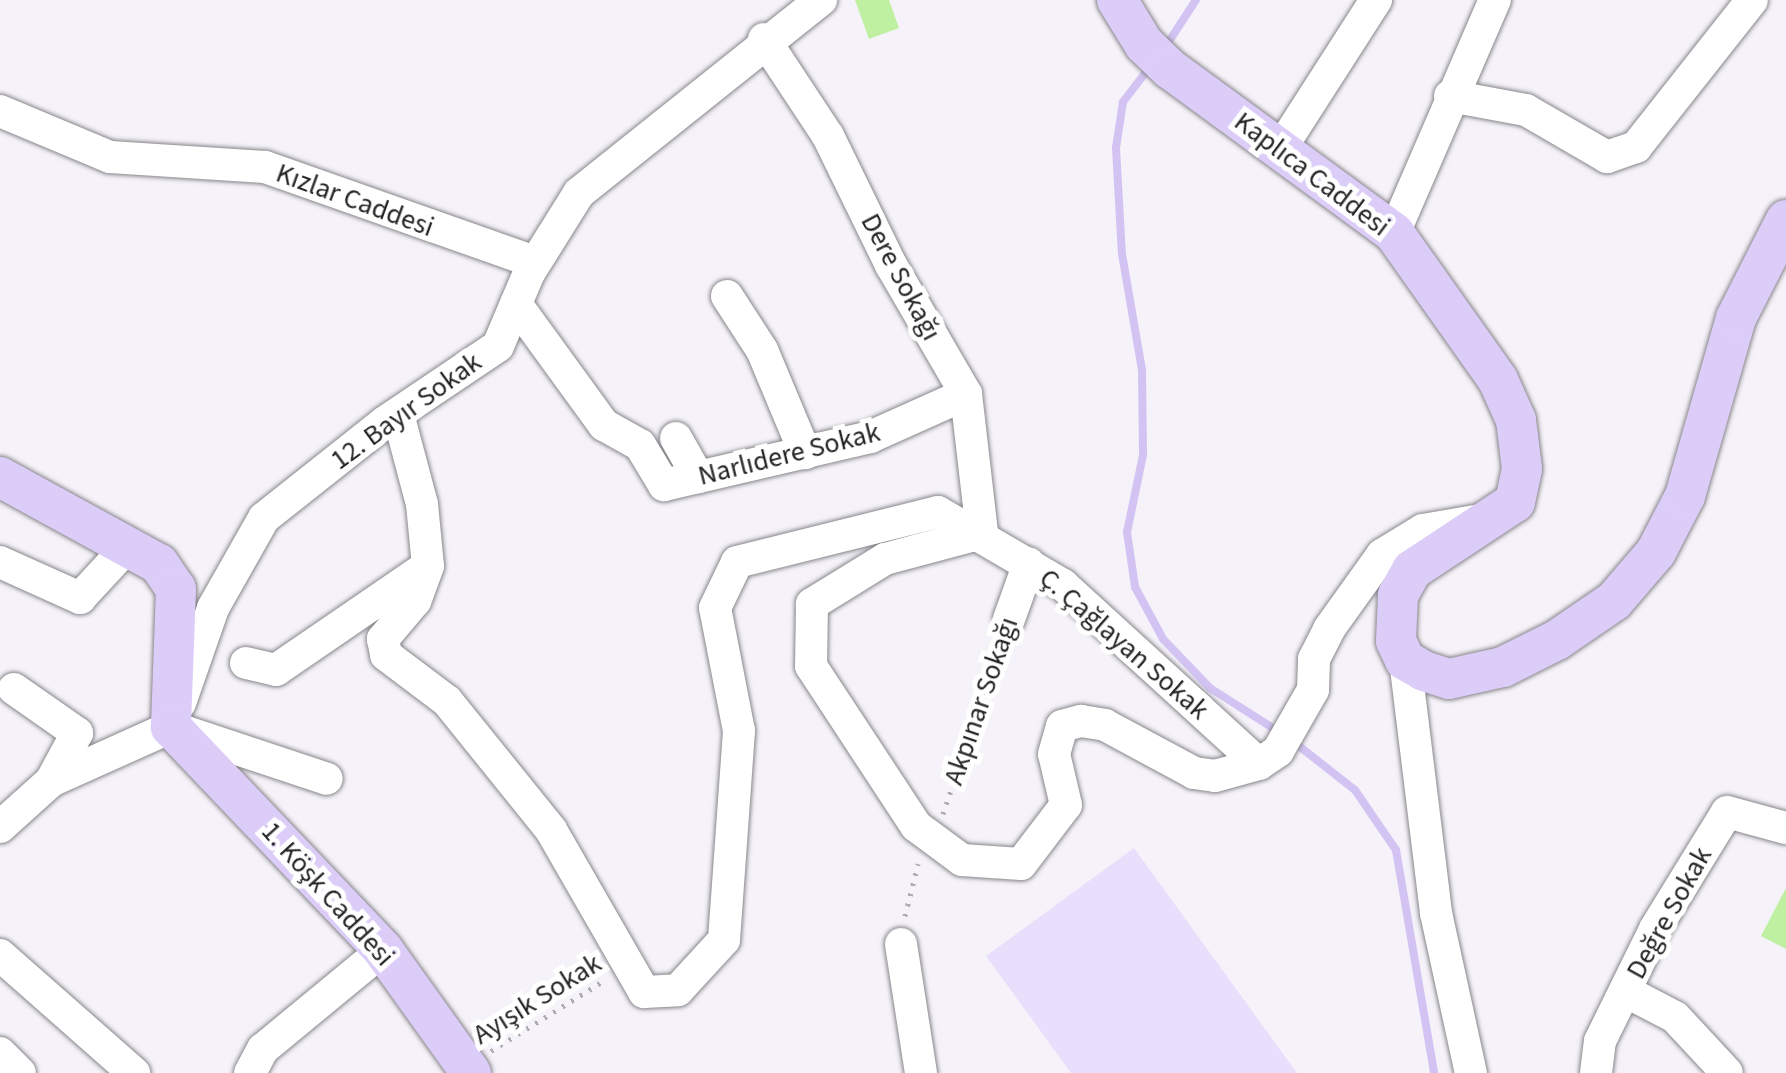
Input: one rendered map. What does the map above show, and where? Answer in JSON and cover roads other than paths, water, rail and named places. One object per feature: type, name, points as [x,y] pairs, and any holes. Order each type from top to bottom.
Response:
[{"type":"main road","name":"Kaplıca Caddesi","points":[[1120,4],[1170,69],[1394,233],[1478,344],[1516,420],[1522,469],[1515,502],[1500,515]]},
{"type":"main road","points":[[1500,515],[1412,570],[1392,620],[1405,660],[1449,680],[1502,667],[1614,601],[1656,552],[1685,496],[1736,318],[1786,220]]},
{"type":"main road","points":[[0,477],[159,564],[176,590],[172,726]]},
{"type":"main road","name":"1. Köşk Caddesi","points":[[172,726],[383,950],[465,1071]]},
{"type":"street","name":"12. Bayır Sokak","points":[[172,726],[214,608],[264,518],[398,414],[498,346],[536,262],[579,193],[764,39],[786,10],[822,0]]},
{"type":"street","points":[[1281,148],[1376,0]]},
{"type":"street","points":[[1394,233],[1450,96],[1495,0]]},
{"type":"street","points":[[1450,96],[1526,110],[1607,157],[1636,147],[1728,25],[1752,0]]},
{"type":"street","name":"Dere Sokağı","points":[[764,39],[828,136],[891,265],[966,394],[982,533]]},
{"type":"street","name":"Kızlar Caddesi","points":[[0,110],[110,157],[264,167],[536,262]]},
{"type":"street","points":[[727,296],[762,350],[805,452]]},
{"type":"street","name":"Narlıdere Sokak","points":[[516,304],[574,389],[604,425],[640,445],[664,485],[870,438],[966,394]]},
{"type":"street","points":[[246,663],[276,670],[428,566],[422,504],[398,414]]},
{"type":"street","points":[[676,438],[698,478]]},
{"type":"street","name":"Ç. Çağlayan Sokak","points":[[428,566],[415,601],[383,639],[386,655],[448,701],[551,830],[644,992],[678,990],[724,940],[740,731],[714,608],[736,562],[938,512],[982,533],[1062,584],[1275,749]]},
{"type":"street","points":[[982,533],[885,559],[812,604],[811,666],[927,848],[962,860],[1021,864],[1066,805],[1054,740],[1062,726],[1081,721],[1105,726],[1194,774],[1215,776],[1275,749],[1313,690],[1322,644],[1382,555],[1424,530],[1500,515]]},
{"type":"street","points":[[0,562],[80,598],[128,546]]},
{"type":"street","name":"Akpınar Sokağı","points":[[1008,619],[1029,563]]},
{"type":"street","points":[[1405,660],[1436,913],[1471,1073]]},
{"type":"street","points":[[14,688],[77,733],[51,781]]},
{"type":"street","points":[[0,827],[51,781],[172,726],[327,779]]},
{"type":"street","name":"Değre Sokak","points":[[1596,1073],[1600,1041],[1625,991],[1727,812],[1786,828]]},
{"type":"street","points":[[900,944],[920,1073]]},
{"type":"street","points":[[250,1073],[263,1049],[383,950]]},
{"type":"street","points":[[0,955],[134,1073]]},
{"type":"street","points":[[1625,991],[1675,1017],[1727,1073]]},
{"type":"street","points":[[0,1053],[20,1073]]},
{"type":"waterway","points":[[1164,49],[1196,0]]},
{"type":"waterway","points":[[1149,68],[1123,102],[1116,148],[1122,254],[1142,370],[1143,455],[1127,532],[1135,587],[1163,639],[1210,688],[1279,732]]},
{"type":"waterway","points":[[1295,743],[1355,790],[1396,850],[1434,1073]]}]
